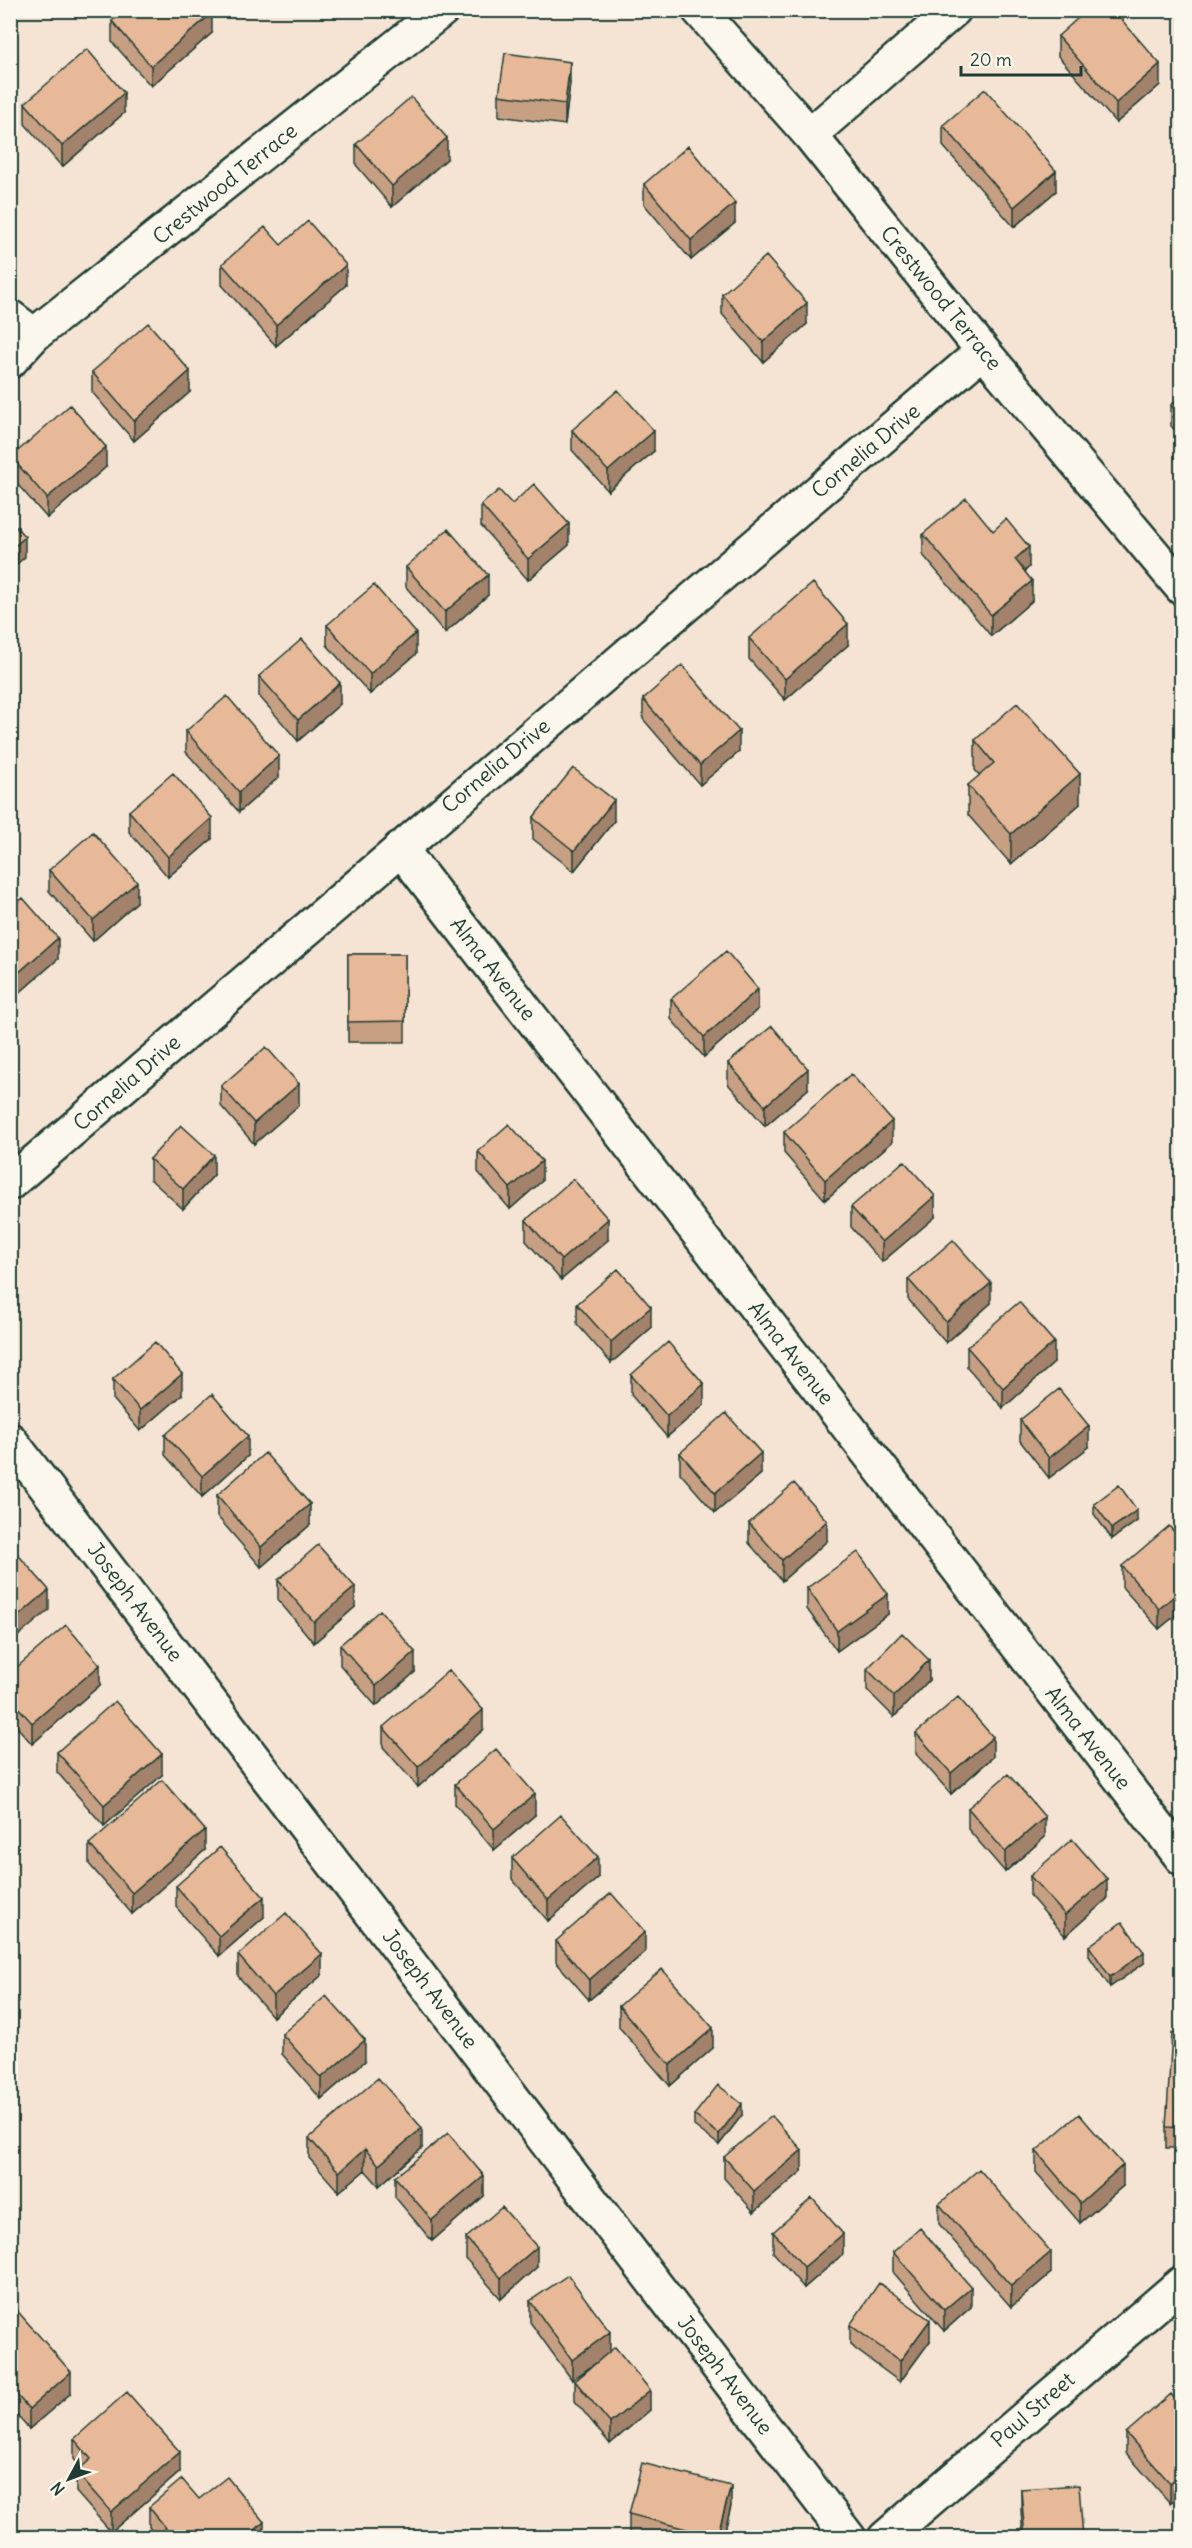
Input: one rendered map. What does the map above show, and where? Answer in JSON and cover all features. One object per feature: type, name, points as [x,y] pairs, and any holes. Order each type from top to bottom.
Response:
[{"type":"street","name":"Crestwood Terrace","points":[[10,361],[22,326],[442,10]]},
{"type":"street","name":"Crestwood Terrace","points":[[699,10],[810,135],[983,351],[1182,588]]},
{"type":"street","points":[[810,135],[954,10]]},
{"type":"street","name":"Cornelia Drive","points":[[10,1183],[983,351]]},
{"type":"street","name":"Alma Avenue","points":[[400,848],[1182,1858]]},
{"type":"street","name":"Joseph Avenue","points":[[10,1440],[849,2538]]},
{"type":"street","name":"Paul Street","points":[[885,2538],[1182,2283]]},
{"type":"building","points":[[125,10],[210,10],[212,13],[151,66],[112,21]]},
{"type":"building","points":[[1087,10],[1113,10],[1160,64],[1116,103],[1058,36]]},
{"type":"building","points":[[87,49],[124,93],[62,146],[25,103]]},
{"type":"building","points":[[505,53],[570,62],[565,104],[499,95]]},
{"type":"building","points":[[985,89],[1056,171],[1014,207],[943,125]]},
{"type":"building","points":[[411,97],[447,138],[392,186],[356,144]]},
{"type":"building","points":[[688,146],[735,203],[691,240],[644,184]]},
{"type":"building","points":[[308,221],[346,265],[276,325],[222,264],[265,227],[281,245]]},
{"type":"building","points":[[766,256],[807,303],[763,342],[722,294]]},
{"type":"building","points":[[148,323],[190,371],[134,421],[92,372]]},
{"type":"building","points":[[618,390],[654,431],[608,471],[572,430]]},
{"type":"building","points":[[1182,396],[1182,417],[1171,405]]},
{"type":"building","points":[[70,405],[106,447],[47,498],[11,457]]},
{"type":"building","points":[[534,484],[569,524],[528,559],[481,505],[499,490],[512,504]]},
{"type":"building","points":[[966,498],[993,531],[1006,519],[1029,547],[1015,559],[1032,581],[991,615],[923,534]]},
{"type":"building","points":[[10,520],[25,537],[10,550]]},
{"type":"building","points":[[448,529],[488,575],[445,612],[406,567]]},
{"type":"building","points":[[813,583],[848,624],[785,679],[749,638]]},
{"type":"building","points":[[374,585],[416,633],[370,674],[327,625]]},
{"type":"building","points":[[302,639],[340,683],[298,720],[259,676]]},
{"type":"building","points":[[682,665],[739,731],[700,765],[643,699]]},
{"type":"building","points":[[227,696],[279,756],[239,792],[186,731]]},
{"type":"building","points":[[1017,703],[1080,774],[1011,834],[968,785],[994,763],[975,740]]},
{"type":"building","points":[[573,768],[614,800],[574,851],[533,818]]},
{"type":"building","points":[[173,773],[212,818],[168,857],[129,811]]},
{"type":"building","points":[[93,832],[137,882],[93,920],[49,870]]},
{"type":"building","points":[[23,898],[58,938],[18,973],[10,965],[10,909]]},
{"type":"building","points":[[726,951],[758,989],[704,1037],[671,999]]},
{"type":"building","points":[[348,954],[405,954],[405,1021],[348,1022]]},
{"type":"building","points":[[772,1026],[808,1069],[765,1106],[728,1063]]},
{"type":"building","points":[[266,1047],[299,1084],[254,1123],[221,1086]]},
{"type":"building","points":[[851,1074],[892,1121],[825,1180],[784,1132]]},
{"type":"building","points":[[509,1124],[542,1161],[510,1188],[478,1151]]},
{"type":"building","points":[[181,1125],[214,1155],[183,1189],[150,1159]]},
{"type":"building","points":[[904,1161],[935,1196],[882,1242],[851,1207]]},
{"type":"building","points":[[573,1179],[608,1219],[561,1260],[526,1220]]},
{"type":"building","points":[[953,1240],[991,1283],[946,1322],[908,1279]]},
{"type":"building","points":[[618,1269],[651,1307],[611,1342],[577,1304]]},
{"type":"building","points":[[1019,1302],[1054,1342],[1003,1388],[967,1347]]},
{"type":"building","points":[[155,1342],[182,1374],[140,1410],[113,1379]]},
{"type":"building","points":[[668,1342],[704,1384],[667,1416],[631,1375]]},
{"type":"building","points":[[1059,1389],[1089,1426],[1049,1458],[1020,1420]]},
{"type":"building","points":[[212,1394],[248,1436],[202,1476],[165,1435]]},
{"type":"building","points":[[726,1413],[761,1453],[715,1493],[680,1453]]},
{"type":"building","points":[[265,1453],[310,1504],[261,1547],[217,1495]]},
{"type":"building","points":[[794,1483],[827,1521],[782,1560],[749,1523]]},
{"type":"building","points":[[1119,1485],[1137,1510],[1112,1528],[1094,1504]]},
{"type":"building","points":[[1169,1526],[1182,1541],[1182,1589],[1159,1609],[1122,1566]]},
{"type":"building","points":[[318,1545],[355,1587],[314,1622],[278,1580]]},
{"type":"building","points":[[14,1550],[49,1590],[10,1623],[10,1554]]},
{"type":"building","points":[[858,1552],[888,1594],[837,1631],[807,1588]]},
{"type":"building","points":[[380,1610],[415,1652],[376,1686],[340,1645]]},
{"type":"building","points":[[66,1625],[100,1665],[32,1723],[10,1698],[10,1673]]},
{"type":"building","points":[[902,1633],[929,1660],[894,1696],[867,1669]]},
{"type":"building","points":[[449,1670],[483,1710],[418,1767],[383,1727]]},
{"type":"building","points":[[958,1697],[993,1737],[951,1773],[916,1733]]},
{"type":"building","points":[[115,1701],[162,1754],[104,1805],[57,1752]]},
{"type":"building","points":[[496,1749],[535,1794],[494,1829],[455,1784]]},
{"type":"building","points":[[1008,1774],[1045,1817],[1005,1852],[968,1808]]},
{"type":"building","points":[[162,1780],[205,1830],[132,1893],[89,1844]]},
{"type":"building","points":[[561,1815],[598,1857],[548,1900],[512,1858]]},
{"type":"building","points":[[1072,1839],[1107,1879],[1065,1915],[1030,1876]]},
{"type":"building","points":[[220,1847],[264,1897],[219,1936],[176,1886]]},
{"type":"building","points":[[611,1893],[645,1932],[589,1980],[556,1941]]},
{"type":"building","points":[[286,1913],[322,1954],[273,1996],[238,1955]]},
{"type":"building","points":[[1122,1922],[1144,1952],[1110,1977],[1089,1946]]},
{"type":"building","points":[[662,1969],[713,2028],[670,2065],[619,2006]]},
{"type":"building","points":[[326,1996],[365,2040],[321,2078],[282,2034]]},
{"type":"building","points":[[1172,2033],[1182,2034],[1182,2128],[1166,2127]]},
{"type":"building","points":[[378,2078],[422,2128],[379,2165],[365,2149],[339,2172],[309,2138]]},
{"type":"building","points":[[718,2085],[742,2104],[719,2134],[694,2115]]},
{"type":"building","points":[[1079,2114],[1123,2165],[1080,2203],[1036,2151]]},
{"type":"building","points":[[772,2116],[802,2150],[754,2191],[724,2157]]},
{"type":"building","points":[[448,2133],[484,2176],[432,2220],[395,2177]]},
{"type":"building","points":[[979,2169],[1051,2252],[1011,2286],[939,2204]]},
{"type":"building","points":[[812,2198],[843,2234],[804,2267],[773,2232]]},
{"type":"building","points":[[502,2207],[537,2247],[501,2278],[466,2238]]},
{"type":"building","points":[[920,2228],[971,2287],[944,2310],[893,2252]]},
{"type":"building","points":[[568,2275],[610,2332],[572,2360],[530,2301]]},
{"type":"building","points":[[879,2283],[930,2320],[900,2361],[850,2325]]},
{"type":"building","points":[[13,2306],[71,2372],[29,2409],[10,2387],[10,2308]]},
{"type":"building","points":[[615,2347],[650,2390],[610,2423],[575,2381]]},
{"type":"building","points":[[127,2392],[180,2452],[111,2512],[76,2472],[91,2459],[74,2439]]},
{"type":"building","points":[[1171,2394],[1182,2406],[1182,2473],[1170,2483],[1126,2433]]},
{"type":"building","points":[[642,2463],[731,2486],[717,2537],[629,2514]]},
{"type":"building","points":[[227,2477],[264,2522],[246,2538],[154,2538],[166,2528],[149,2507],[182,2479],[199,2499]]},
{"type":"building","points":[[1079,2485],[1083,2538],[1025,2538],[1021,2489]]}]
